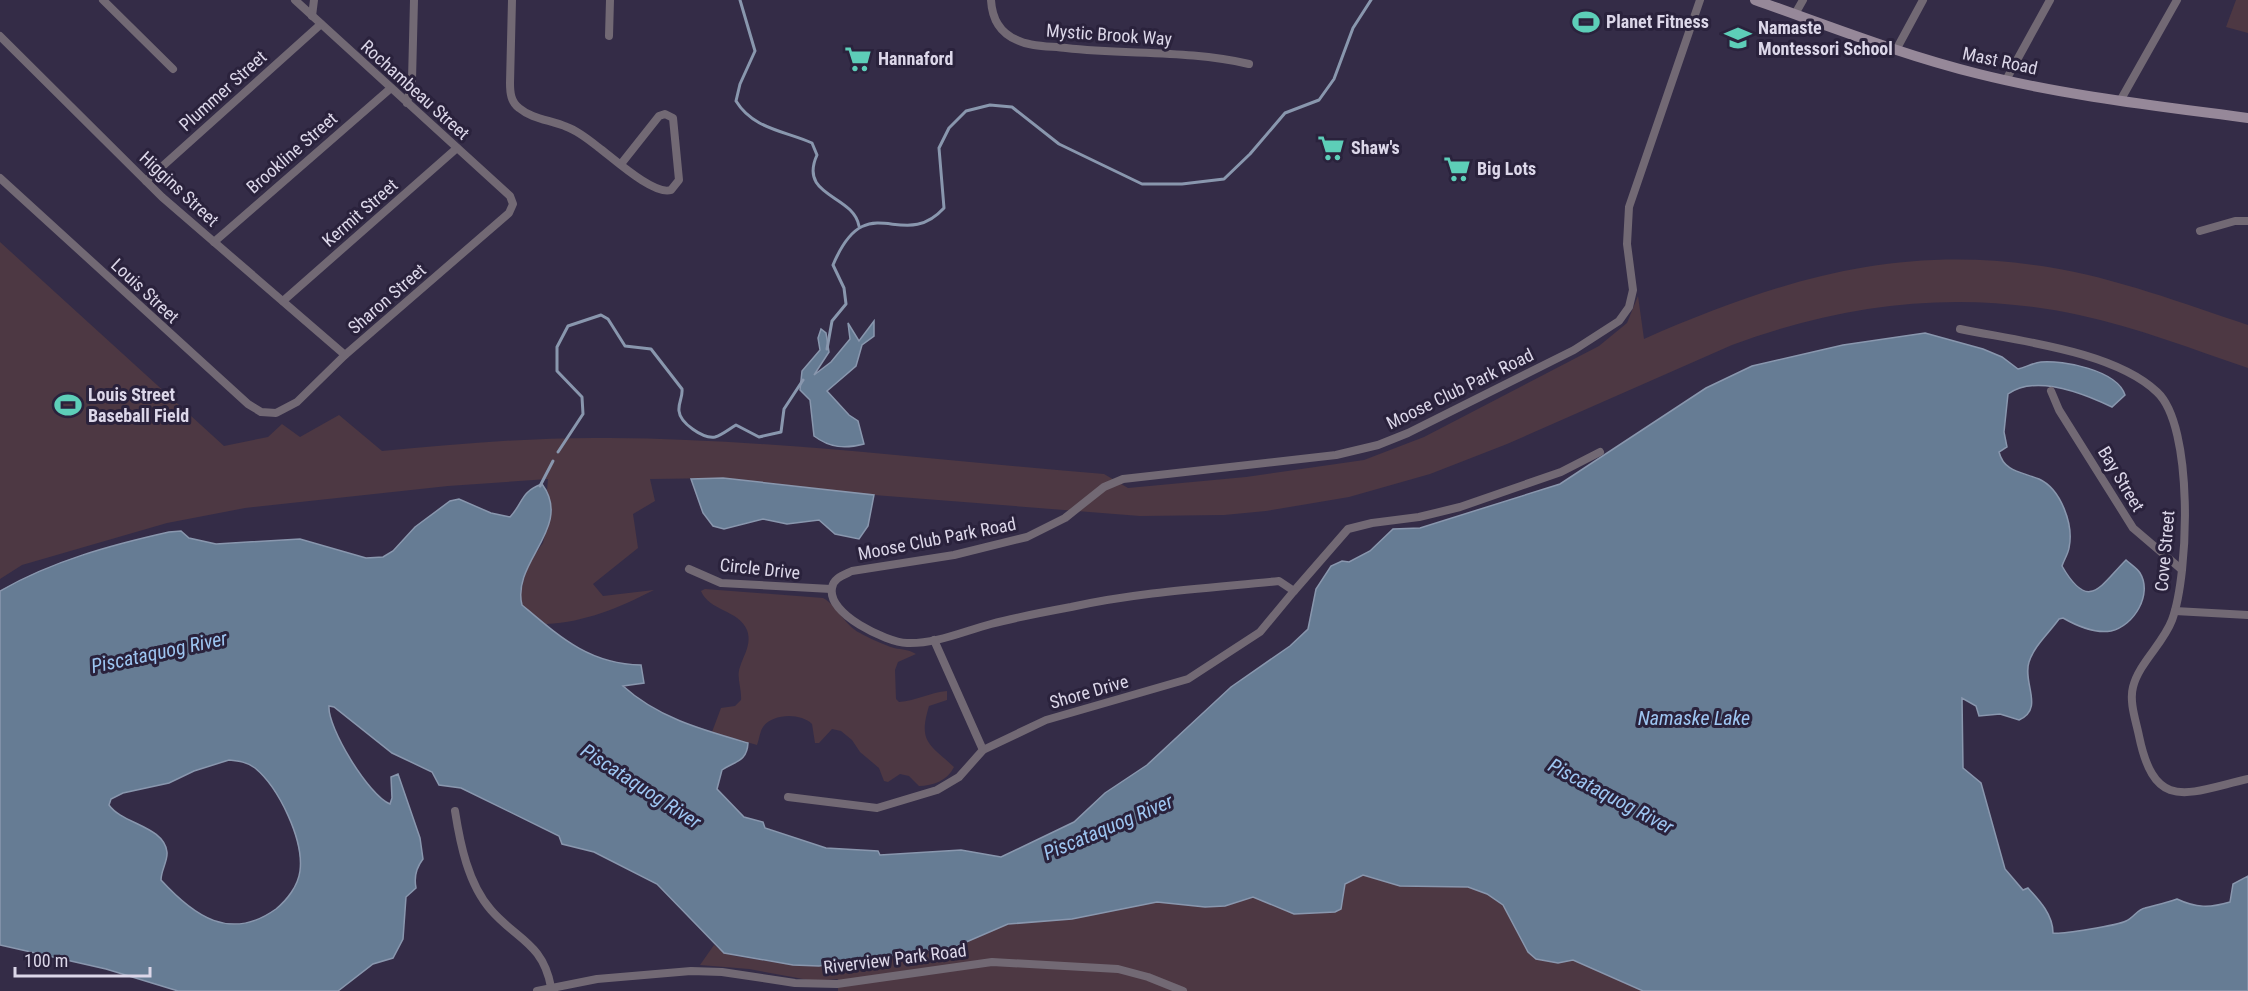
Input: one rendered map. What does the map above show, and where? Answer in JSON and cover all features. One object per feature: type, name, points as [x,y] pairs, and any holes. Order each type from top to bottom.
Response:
[{"type":"main road","name":"Mast Road","points":[[1755,0],[1896,50],[2006,80],[2120,101],[2248,118]]},
{"type":"street","points":[[103,0],[173,69]]},
{"type":"street","name":"Rochambeau Street","points":[[295,0],[510,196],[513,204]]},
{"type":"street","points":[[312,16],[314,0]]},
{"type":"street","points":[[407,103],[412,80],[414,0]]},
{"type":"street","points":[[512,0],[510,83],[515,104],[532,116],[575,130],[621,164],[659,191],[667,192],[675,187],[679,175],[671,116],[662,115],[656,119],[621,164]]},
{"type":"street","points":[[609,36],[610,0]]},
{"type":"street","name":"Mystic Brook Way","points":[[991,0],[998,24],[1010,37],[1025,43],[1099,52],[1207,56],[1249,64]]},
{"type":"street","name":"Moose Club Park Road","points":[[831,589],[837,579],[852,572],[954,555],[1027,537],[1065,518],[1104,487],[1124,479],[1317,457],[1378,445],[1408,434],[1574,350],[1609,328],[1625,314],[1632,300],[1627,244],[1629,207],[1700,0]]},
{"type":"street","points":[[1795,14],[1803,0]]},
{"type":"street","points":[[1896,50],[1923,0]]},
{"type":"street","points":[[2006,80],[2050,0]]},
{"type":"street","points":[[2120,101],[2177,0]]},
{"type":"street","name":"Plummer Street","points":[[146,181],[321,24]]},
{"type":"street","name":"Higgins Street","points":[[0,36],[146,181],[345,355]]},
{"type":"street","name":"Brookline Street","points":[[214,242],[391,88]]},
{"type":"street","name":"Kermit Street","points":[[283,301],[457,148]]},
{"type":"street","name":"Louis Street","points":[[0,178],[240,397],[261,412],[276,413]]},
{"type":"street","name":"Sharon Street","points":[[276,413],[302,398],[345,355],[509,213],[513,204]]},
{"type":"street","points":[[2200,231],[2235,221],[2248,221]]},
{"type":"street","name":"Cove Street","points":[[1960,329],[2100,360],[2138,377],[2163,398],[2174,418],[2183,487],[2185,528],[2175,611],[2170,624],[2137,677],[2132,690],[2138,731],[2149,770],[2160,786],[2176,791],[2203,789],[2248,779]]},
{"type":"street","name":"Bay Street","points":[[2051,391],[2059,410],[2133,528],[2181,569]]},
{"type":"street","points":[[831,589],[836,602],[845,613],[872,632],[900,642],[934,640],[992,623],[1117,598],[1278,581],[1294,591],[1348,529],[1372,523],[1419,517],[1460,507],[1561,472],[1600,452]]},
{"type":"street","name":"Circle Drive","points":[[689,568],[721,583],[831,589]]},
{"type":"street","name":"Shore Drive","points":[[983,750],[1064,714],[1188,679],[1260,632],[1294,591]]},
{"type":"street","points":[[2175,611],[2248,615]]},
{"type":"street","points":[[788,796],[867,808],[887,806],[945,786],[970,766],[983,750],[934,640]]},
{"type":"street","points":[[455,811],[463,852],[484,900],[497,916],[537,951],[543,959],[551,987]]},
{"type":"street","name":"Riverview Park Road","points":[[537,991],[608,978],[691,971],[837,984],[993,962],[1119,969],[1148,977],[1183,991]]},
{"type":"shaded area","points":[[2236,0],[2248,0],[2248,33],[2226,27]]},
{"type":"shaded area","points":[[0,242],[224,446],[268,437],[282,424],[300,437],[339,415],[382,451],[552,439],[671,439],[795,446],[1104,474],[1128,488],[1246,477],[1364,460],[1424,437],[1599,346],[1627,323],[1638,296],[1644,339],[1743,299],[1792,284],[1840,272],[1890,264],[1941,260],[1993,261],[2073,272],[2149,292],[2248,325],[2248,368],[2143,332],[2079,315],[2035,307],[1990,303],[1903,304],[1817,319],[1732,345],[1507,444],[1430,474],[1349,497],[1266,511],[1224,515],[1140,516],[874,495],[723,478],[650,479],[655,501],[633,514],[638,548],[593,584],[603,596],[654,590],[602,613],[561,623],[546,624],[522,605],[520,597],[527,565],[543,543],[551,508],[547,490],[548,479],[448,486],[245,508],[167,523],[22,565],[0,579]]},
{"type":"shaded area","points":[[705,589],[823,598],[854,630],[886,645],[916,654],[898,662],[895,670],[896,699],[899,702],[947,691],[947,700],[929,706],[925,735],[932,747],[954,767],[951,772],[940,781],[924,786],[919,786],[909,776],[900,774],[888,782],[884,781],[879,768],[841,731],[832,729],[819,743],[815,743],[812,724],[794,716],[780,717],[768,722],[762,729],[757,745],[712,732],[721,708],[735,706],[741,700],[739,671],[749,640],[743,623],[710,603],[701,591]]},
{"type":"shaded area","points":[[1363,875],[1468,887],[1487,894],[1503,905],[1511,916],[1524,944],[1558,963],[1573,960],[1586,964],[1643,991],[838,991],[838,979],[814,981],[749,969],[700,965],[714,945],[724,953],[735,956],[793,965],[819,966],[957,946],[1008,924],[1072,919],[1157,902],[1205,907],[1225,906],[1253,897],[1294,914],[1335,912],[1343,902],[1345,884]]},
{"type":"water","points":[[874,321],[874,336],[862,345],[856,366],[827,391],[849,415],[858,421],[864,444],[844,447],[826,443],[814,436],[810,400],[800,390],[802,371],[820,350],[818,338],[821,329],[826,333],[829,352],[814,375],[831,362],[850,339],[848,323],[859,341]]},
{"type":"water","name":"Namaske Lake","points":[[1925,333],[1983,349],[2002,357],[2018,369],[2041,362],[2075,365],[2101,373],[2120,386],[2125,395],[2112,407],[2075,392],[2046,386],[2019,388],[2008,394],[2004,432],[2007,447],[1999,452],[2005,464],[2047,484],[2059,499],[2070,529],[2068,550],[2062,566],[2071,580],[2080,589],[2087,592],[2094,590],[2101,586],[2126,560],[2140,573],[2143,581],[2143,599],[2134,616],[2127,623],[2111,631],[2092,630],[2063,618],[2059,619],[2031,656],[2028,678],[2031,709],[2019,720],[2000,714],[1979,716],[1976,706],[1962,698],[1963,768],[1981,783],[2005,869],[2023,890],[2028,888],[2041,903],[2051,920],[2053,933],[2121,923],[2129,920],[2142,909],[2177,899],[2203,906],[2230,902],[2233,884],[2248,876],[2248,991],[1643,991],[1573,960],[1558,963],[1536,959],[1528,952],[1503,905],[1487,894],[1468,887],[1400,886],[1363,875],[1345,884],[1341,909],[1335,912],[1294,914],[1253,897],[1225,906],[1205,907],[1157,902],[1072,919],[1008,924],[957,946],[819,966],[793,965],[724,953],[657,884],[594,852],[562,844],[559,836],[461,788],[439,785],[432,772],[392,753],[334,707],[329,706],[335,729],[351,760],[371,788],[390,804],[391,777],[398,774],[420,838],[423,859],[416,873],[416,888],[406,897],[403,939],[393,958],[373,964],[338,991],[178,991],[106,969],[0,945],[0,591],[40,571],[82,555],[147,537],[181,531],[189,538],[216,544],[300,539],[366,558],[383,557],[393,551],[415,527],[450,501],[459,499],[491,513],[510,517],[526,494],[542,484],[550,500],[551,515],[547,530],[525,574],[521,589],[522,605],[576,647],[606,660],[641,665],[644,683],[623,686],[651,707],[698,728],[748,743],[743,758],[722,770],[717,789],[744,817],[763,822],[765,828],[826,848],[878,851],[880,855],[961,850],[1001,857],[1074,822],[1105,793],[1147,765],[1231,687],[1290,646],[1308,629],[1316,589],[1331,566],[1342,561],[1349,562],[1370,551],[1393,529],[1420,528],[1560,484],[1706,388],[1752,366],[1843,345]],"holes":[[[229,760],[246,763],[255,768],[273,788],[294,830],[300,858],[300,871],[291,892],[276,909],[259,919],[228,924],[200,914],[174,893],[161,880],[167,855],[164,843],[151,831],[123,817],[109,805],[111,799],[123,793],[169,783],[194,771]]]},
{"type":"water","points":[[723,478],[874,495],[868,526],[859,539],[835,534],[819,520],[787,524],[763,519],[724,529],[713,526],[703,513],[691,479]]},
{"type":"waterway","points":[[740,0],[755,51],[740,84],[736,101],[751,118],[760,123],[812,143],[817,155],[813,169],[815,179],[820,187],[855,215],[859,226]]},
{"type":"waterway","points":[[827,349],[832,321],[846,304],[844,288],[833,265],[846,241],[859,228],[872,223],[914,225],[929,220],[944,208],[939,148],[949,128],[966,111],[990,105],[1012,107],[1059,144],[1142,184],[1182,184],[1224,179],[1250,154],[1285,113],[1319,100],[1334,79],[1353,28],[1371,0]]},
{"type":"waterway","points":[[558,452],[583,414],[582,397],[557,371],[557,347],[568,326],[601,315],[608,319],[625,346],[651,349],[682,389],[680,416],[699,433],[710,437],[715,437],[736,425],[759,437],[781,432],[784,409],[803,380]]},
{"type":"waterway","points":[[540,486],[553,461]]},
{"type":"place","name":"Planet Fitness","points":[[1586,22]]},
{"type":"place","name":"Namaste Montessori School","points":[[1738,38]]},
{"type":"place","name":"Hannaford","points":[[858,59]]},
{"type":"place","name":"Shaw's","points":[[1331,148]]},
{"type":"place","name":"Big Lots","points":[[1457,169]]},
{"type":"place","name":"Louis Street Baseball Field","points":[[68,405]]},
{"type":"water label","name":"Piscataquog River","points":[[159,652]]},
{"type":"water label","name":"Piscataquog River","points":[[641,786]]},
{"type":"water label","name":"Piscataquog River","points":[[1611,796]]},
{"type":"water label","name":"Piscataquog River","points":[[1108,827]]}]
